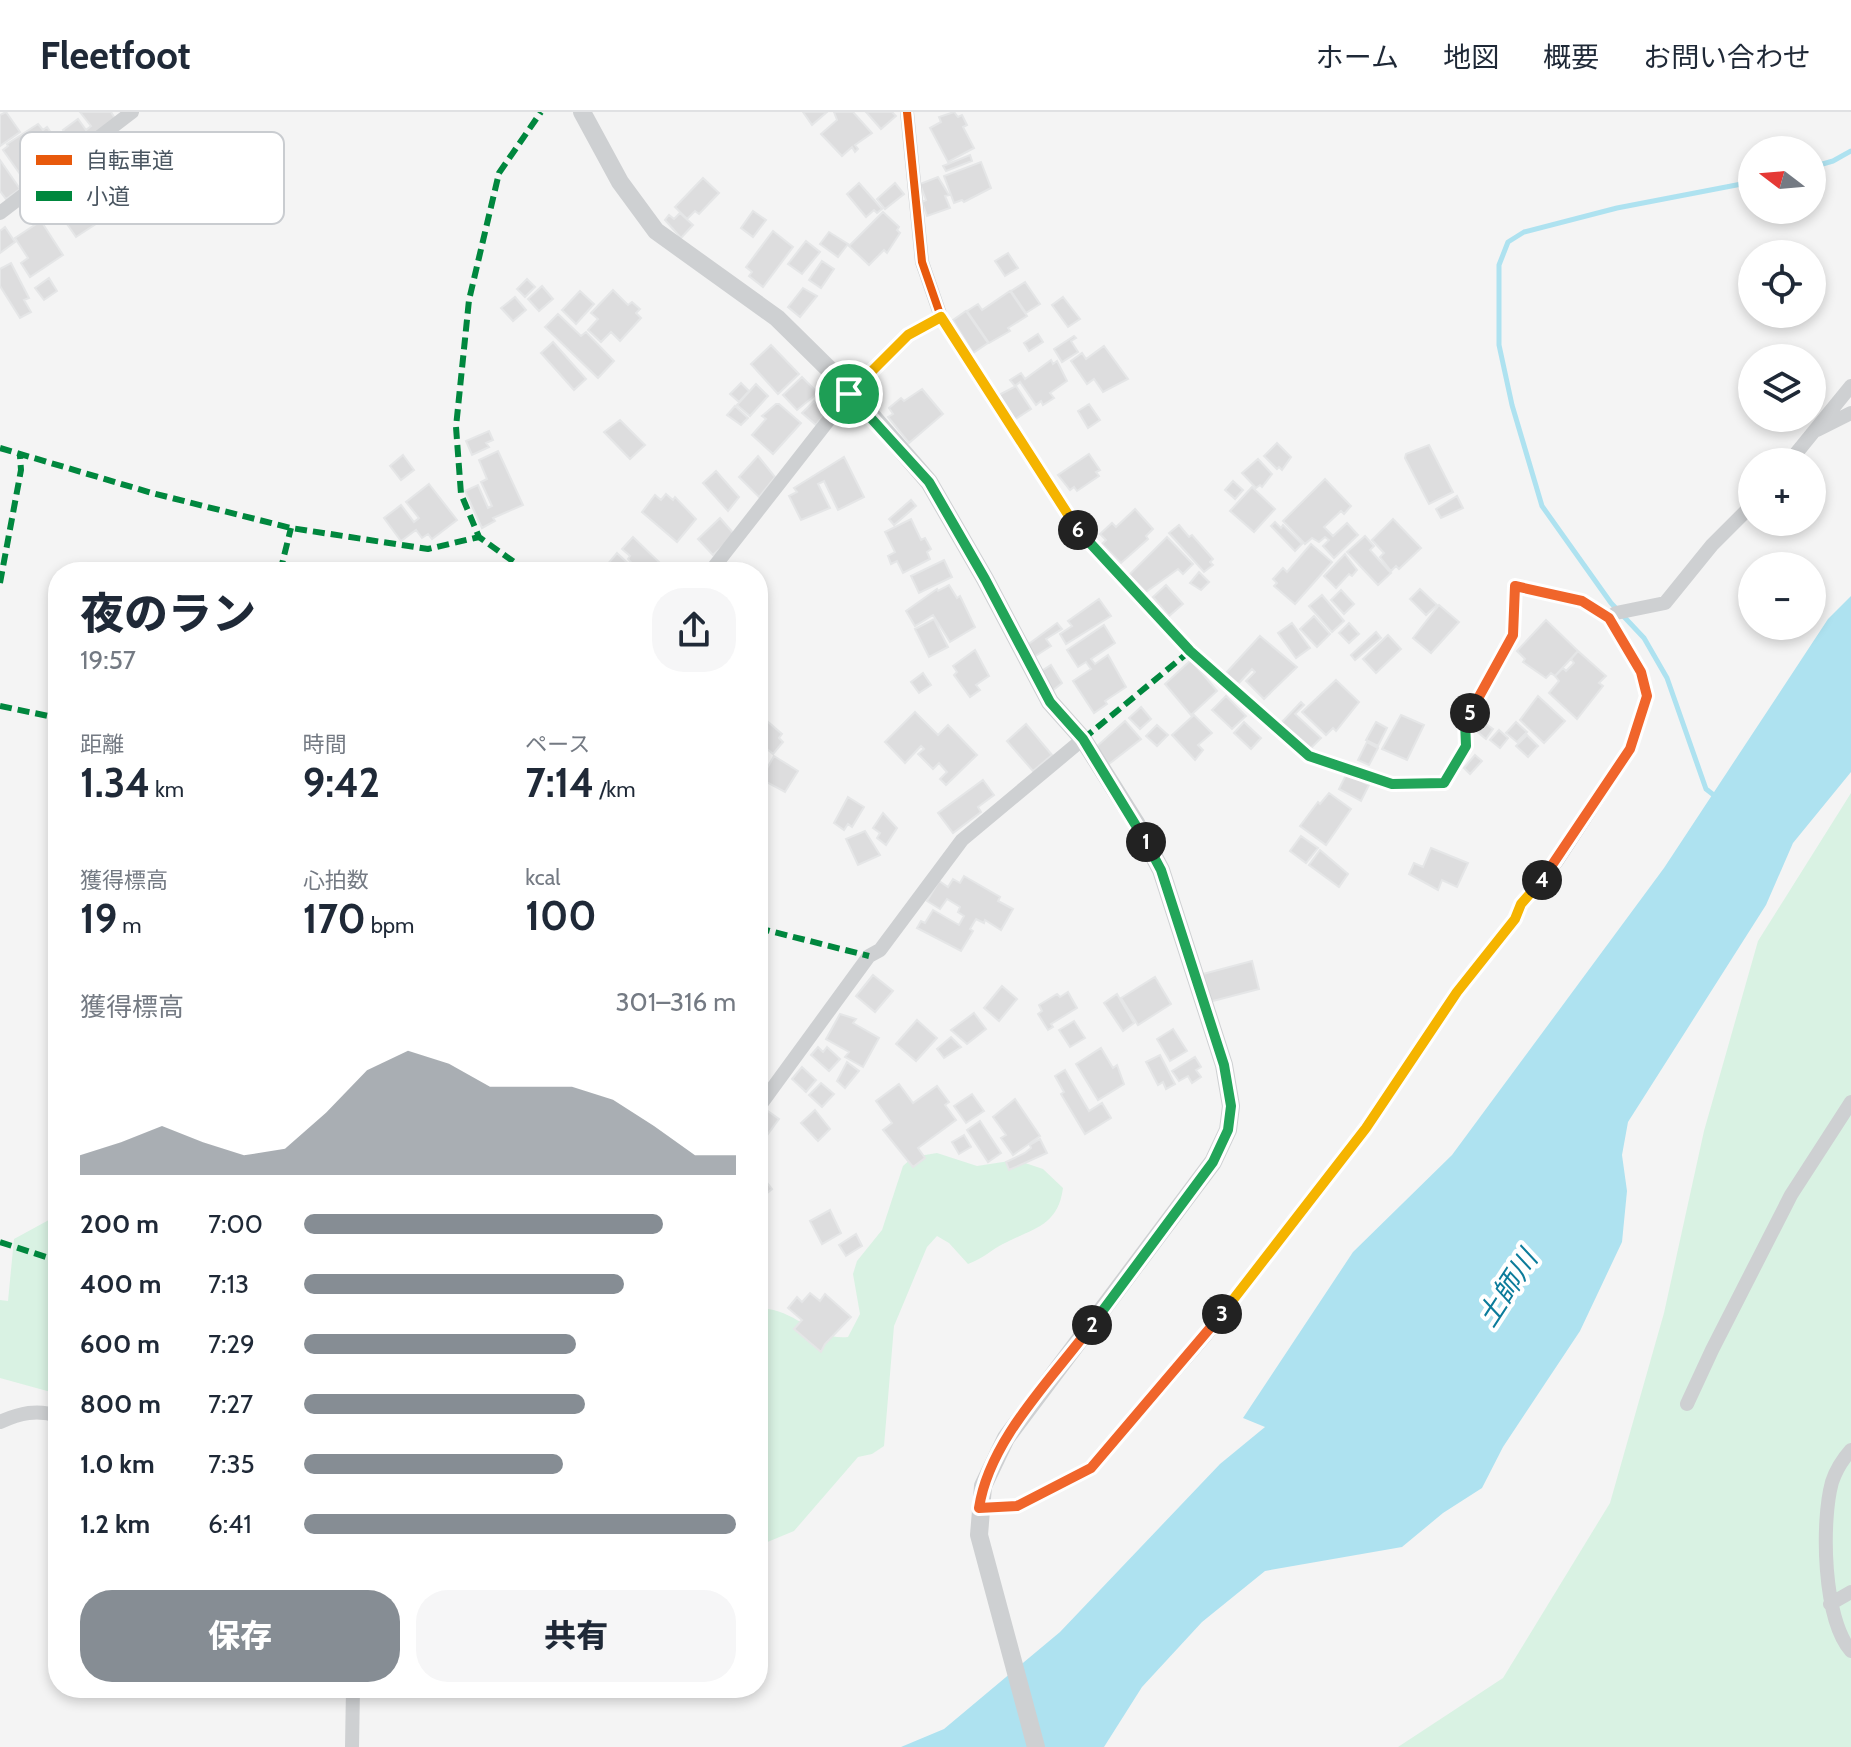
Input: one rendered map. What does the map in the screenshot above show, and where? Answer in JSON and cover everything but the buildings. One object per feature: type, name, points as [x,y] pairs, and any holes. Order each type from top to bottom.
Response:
[{"type":"street","points":[[106,132],[132,112]]},
{"type":"street","points":[[582,112],[620,182],[656,231],[777,318],[929,482],[1050,702],[1083,739],[1136,823],[1161,870],[1224,1065],[1231,1106],[1213,1162],[1006,1438],[983,1486],[979,1535],[1036,1747]]},
{"type":"street","points":[[907,112],[922,262],[941,317],[1079,532],[1190,651],[1309,756],[1392,784],[1444,783],[1466,746],[1465,721],[1513,635],[1515,586],[1582,601],[1609,618],[1641,672],[1647,696],[1630,749],[1557,861],[1521,904],[1515,919],[1457,992],[1366,1128],[1206,1335],[1091,1468],[1017,1506],[979,1508]]},
{"type":"street","points":[[0,213],[20,198]]},
{"type":"street","points":[[718,562],[849,394],[908,335],[941,317]]},
{"type":"street","points":[[1826,415],[1851,386]]},
{"type":"street","points":[[1826,425],[1851,413]]},
{"type":"street","points":[[1801,448],[1814,432]]},
{"type":"street","points":[[1609,618],[1616,613],[1665,603],[1712,545],[1738,519]]},
{"type":"street","points":[[768,1096],[869,956],[880,950],[962,840],[1083,739]]},
{"type":"street","points":[[1687,1404],[1722,1328],[1791,1195],[1851,1102]]},
{"type":"street","points":[[0,1422],[16,1415],[48,1413]]},
{"type":"street","points":[[1851,1450],[1833,1481],[1828,1508],[1830,1604],[1841,1640],[1851,1651]]},
{"type":"street","points":[[1830,1604],[1851,1592]]},
{"type":"street","points":[[352,1747],[353,1698]]},
{"type":"green space","points":[[1851,793],[1851,1747],[1398,1747],[1503,1678],[1610,1503],[1664,1313],[1704,1131],[1758,941]]},
{"type":"green space","points":[[937,1153],[977,1166],[1016,1160],[1043,1169],[1063,1188],[1056,1210],[1044,1224],[968,1264],[949,1243],[937,1236],[927,1247],[894,1326],[884,1446],[872,1454],[858,1457],[794,1531],[768,1542],[768,1309],[781,1312],[824,1334],[848,1337],[860,1314],[853,1274],[857,1261],[882,1230],[903,1166],[913,1157]]},
{"type":"green space","points":[[48,1220],[48,1391],[0,1378],[0,1300],[8,1301],[14,1239]]},
{"type":"water","name":"土師川","points":[[1851,596],[1851,772],[1793,843],[1766,905],[1628,1122],[1622,1155],[1627,1191],[1622,1242],[1580,1331],[1503,1447],[1482,1488],[1443,1513],[1402,1547],[1265,1571],[1202,1622],[1142,1687],[1104,1747],[901,1747],[944,1729],[1060,1632],[1220,1464],[1265,1427],[1243,1418],[1353,1252],[1452,1155],[1664,868],[1814,640],[1826,640],[1828,619]]},
{"type":"waterway","points":[[1826,163],[1851,151]]},
{"type":"waterway","points":[[1715,796],[1706,789],[1667,678],[1644,638],[1611,603],[1542,506],[1512,405],[1499,345],[1499,265],[1508,242],[1524,232],[1617,208],[1738,185]]},
{"type":"marked path","points":[[514,562],[479,537],[461,494],[456,427],[469,300],[499,173],[541,112]]},
{"type":"marked path","points":[[0,448],[152,493],[291,528],[428,549],[479,537]]},
{"type":"marked path","points":[[0,583],[21,470],[20,456]]},
{"type":"marked path","points":[[282,562],[291,528]]},
{"type":"marked path","points":[[1083,739],[1190,651]]},
{"type":"marked path","points":[[0,706],[48,716]]},
{"type":"marked path","points":[[768,931],[869,956]]},
{"type":"marked path","points":[[0,1242],[48,1258]]},
{"type":"cycle path","points":[[907,112],[922,262],[941,317],[1079,532],[1190,651],[1309,756],[1392,784],[1444,783],[1466,746],[1465,721],[1513,635],[1515,586],[1582,601],[1609,618],[1641,672],[1647,696],[1630,749],[1557,861],[1521,904],[1515,919],[1457,992],[1366,1128],[1206,1335],[1091,1468],[1017,1506],[979,1508]]},
{"type":"route","points":[[941,317],[1079,532],[1190,651],[1309,756],[1392,784],[1444,783],[1466,746],[1465,721],[1513,635],[1515,586],[1582,601],[1609,618],[1641,672],[1647,696],[1630,749],[1557,861],[1521,904],[1515,919],[1457,992],[1366,1128],[1206,1335],[1091,1468],[1017,1506],[979,1508],[983,1486],[1006,1438],[1213,1162],[1228,1130],[1231,1106],[1224,1065],[1161,870],[1136,823],[1083,739],[1050,702],[929,482],[849,394],[908,335],[941,317]]}]
